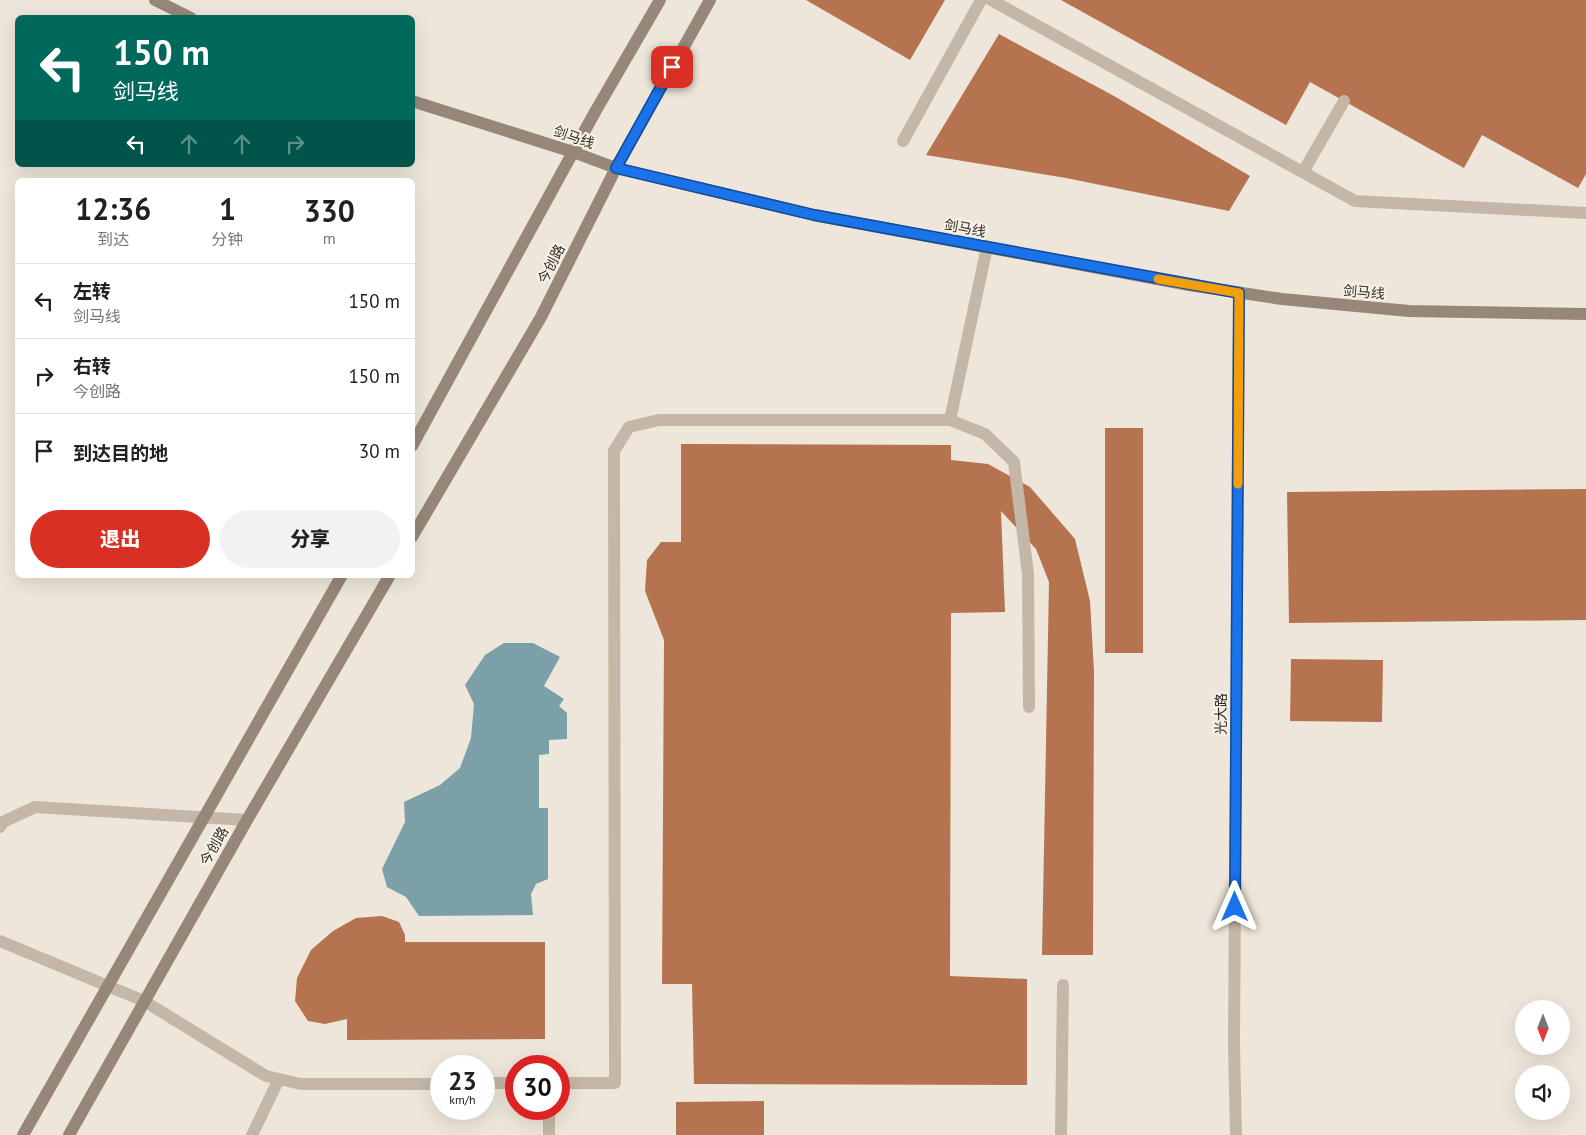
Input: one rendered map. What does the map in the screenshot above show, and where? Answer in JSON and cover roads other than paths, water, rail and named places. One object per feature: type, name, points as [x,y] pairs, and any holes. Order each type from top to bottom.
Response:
[{"type":"main road","points":[[155,0],[185,15]]},
{"type":"main road","points":[[415,441],[573,152],[660,0]]},
{"type":"main road","name":"今创路","points":[[415,532],[541,317],[616,168],[710,0]]},
{"type":"main road","name":"剑马线","points":[[415,102],[573,152],[616,168],[814,215],[1239,293],[1409,311],[1586,314]]},
{"type":"main road","name":"今创路","points":[[23,1135],[340,578]]},
{"type":"main road","name":"今创路","points":[[69,1135],[246,820],[388,578]]},
{"type":"street","points":[[903,141],[980,0]]},
{"type":"street","points":[[991,0],[1355,201],[1586,213]]},
{"type":"street","points":[[1303,172],[1344,101]]},
{"type":"street","points":[[950,420],[987,247]]},
{"type":"street","name":"光大路","points":[[1236,1135],[1234,1046],[1239,293]]},
{"type":"street","points":[[570,1083],[615,1083],[614,451],[629,427],[659,420],[950,420],[985,434],[1014,462],[1028,574],[1029,706]]},
{"type":"street","points":[[0,828],[3,822],[35,807],[246,820]]},
{"type":"street","points":[[0,941],[144,1001],[266,1076],[301,1084],[430,1084]]},
{"type":"street","points":[[1060,1135],[1063,985]]},
{"type":"street","points":[[252,1135],[279,1079]]},
{"type":"street","points":[[549,1120],[549,1135]]},
{"type":"water","points":[[504,643],[533,643],[560,657],[544,686],[564,699],[559,706],[567,713],[567,739],[549,740],[549,754],[539,755],[539,808],[548,808],[548,879],[536,884],[531,894],[533,915],[419,916],[406,897],[387,887],[382,869],[405,822],[404,802],[440,785],[460,768],[471,738],[474,704],[465,685],[485,655]]}]
